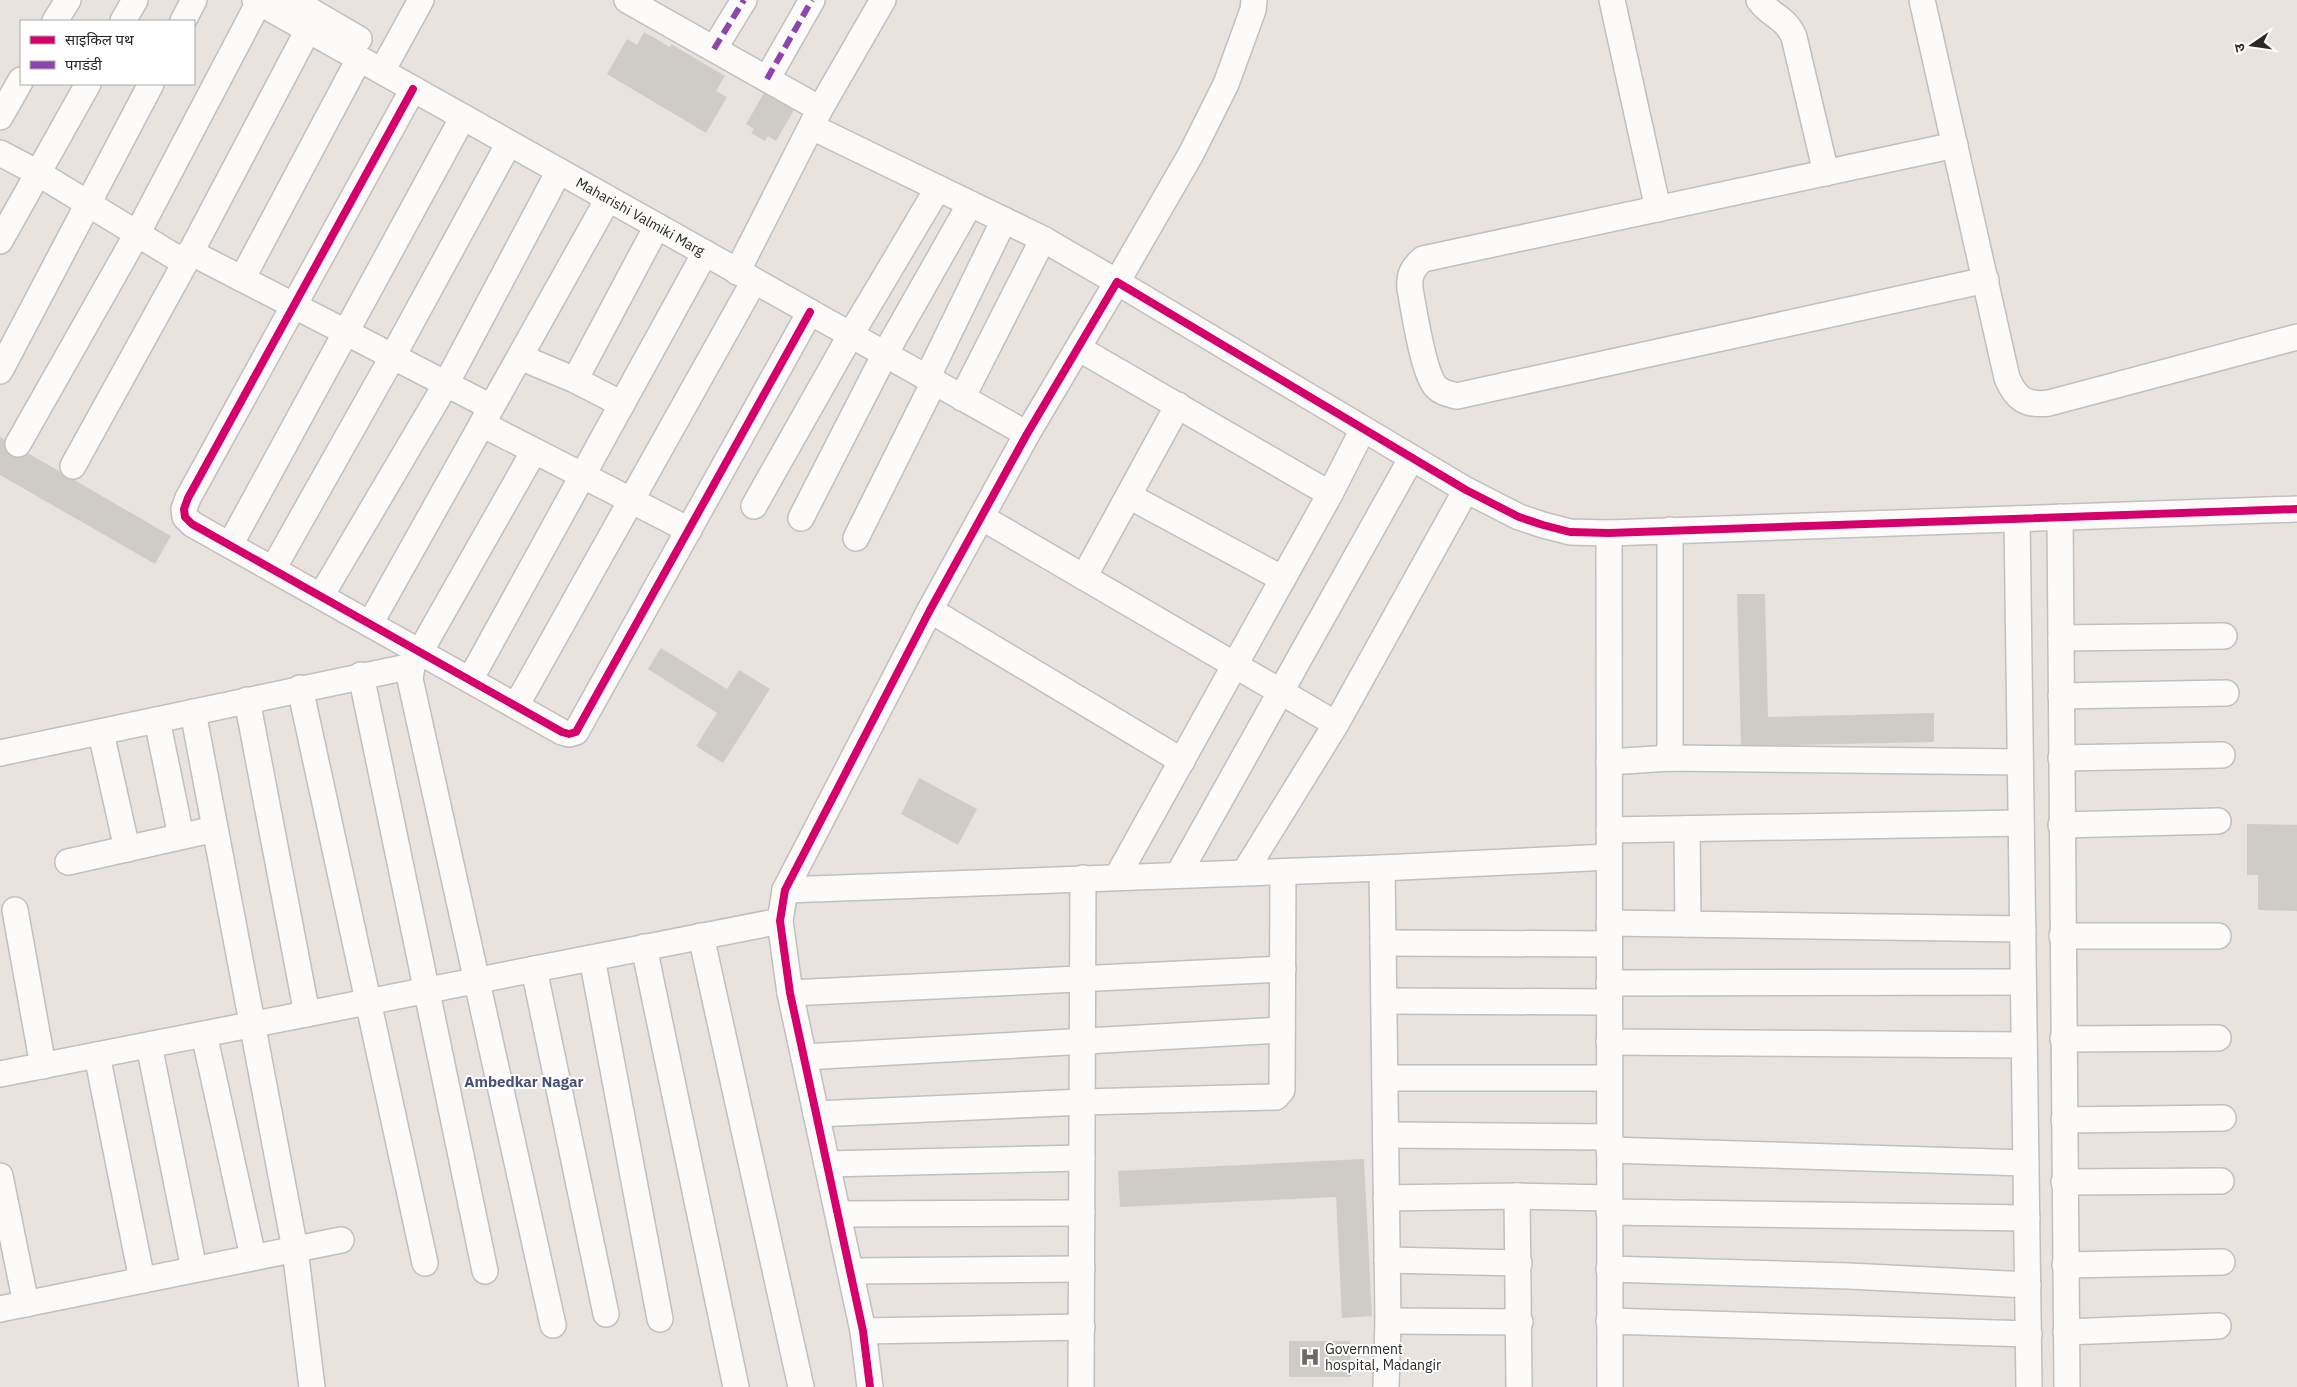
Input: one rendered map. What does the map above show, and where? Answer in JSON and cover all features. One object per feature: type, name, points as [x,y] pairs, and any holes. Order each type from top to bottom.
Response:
[{"type":"street","points":[[57,20],[68,0]]},
{"type":"street","points":[[124,20],[135,0]]},
{"type":"street","points":[[184,20],[194,0]]},
{"type":"street","name":"Maharishi Valmiki Marg","points":[[292,0],[386,64],[524,135],[746,270],[810,312],[855,329]]},
{"type":"street","points":[[386,64],[421,0]]},
{"type":"street","points":[[627,0],[767,79],[816,118],[938,188],[1043,239],[1466,490],[1519,517],[1543,525],[1570,532],[1609,532],[2297,509]]},
{"type":"street","points":[[714,50],[744,0]]},
{"type":"street","points":[[767,79],[812,0]]},
{"type":"street","points":[[516,706],[631,500],[746,270],[816,118],[883,0]]},
{"type":"street","points":[[870,1387],[863,1331],[790,993],[780,921],[785,890],[930,610],[981,517],[1031,427],[1191,154],[1226,84],[1253,10],[1254,0]]},
{"type":"street","points":[[1612,0],[1658,209]]},
{"type":"street","points":[[1759,0],[1764,8],[1789,25],[1794,37],[1826,173]]},
{"type":"street","points":[[1922,0],[2007,378],[2013,391],[2022,400],[2036,404],[2050,403],[2297,338]]},
{"type":"street","points":[[18,444],[137,234],[257,1]]},
{"type":"street","name":"Maharishi Valmiki Marg","points":[[257,1],[359,59],[386,64],[413,89],[462,117],[705,253],[746,270],[889,347],[931,374],[966,390],[1031,427]]},
{"type":"street","points":[[72,466],[188,258],[308,30]]},
{"type":"street","points":[[242,278],[359,59]]},
{"type":"street","points":[[0,117],[20,82]]},
{"type":"street","points":[[0,241],[87,85]]},
{"type":"street","points":[[0,371],[150,85]]},
{"type":"street","points":[[413,89],[192,489],[184,508],[185,517],[192,524],[370,624],[416,659],[470,680],[562,732],[569,734],[576,732],[810,312]]},
{"type":"street","points":[[230,545],[462,117]]},
{"type":"street","points":[[273,569],[393,356],[509,143]]},
{"type":"street","points":[[1955,145],[1423,259],[1414,266],[1410,276],[1410,289],[1428,373],[1435,387],[1446,394],[1457,396],[1986,280]]},
{"type":"street","points":[[0,153],[38,173],[137,234],[188,258],[242,278],[446,384],[534,451],[688,530]]},
{"type":"street","points":[[321,596],[446,384],[560,171]]},
{"type":"street","points":[[754,506],[938,188]]},
{"type":"street","points":[[370,624],[608,199]]},
{"type":"street","points":[[801,518],[889,347],[970,204]]},
{"type":"street","points":[[856,538],[1004,220]]},
{"type":"street","points":[[575,380],[657,226]]},
{"type":"street","points":[[966,390],[1043,239]]},
{"type":"street","points":[[470,680],[705,253]]},
{"type":"street","points":[[1078,348],[1330,494]]},
{"type":"street","points":[[520,356],[575,380],[622,404]]},
{"type":"street","points":[[1084,577],[1178,405]]},
{"type":"street","points":[[1117,877],[1330,494],[1363,429]]},
{"type":"street","points":[[534,451],[416,659],[410,679],[553,1325]]},
{"type":"street","points":[[1178,876],[1412,459]]},
{"type":"street","points":[[1244,873],[1336,724],[1466,490]]},
{"type":"street","points":[[1129,496],[1283,579]]},
{"type":"street","points":[[981,517],[1336,724]]},
{"type":"street","points":[[2060,517],[2066,1387]]},
{"type":"street","points":[[2017,519],[2029,1387]]},
{"type":"street","points":[[1670,530],[1670,758]]},
{"type":"street","points":[[1609,532],[1610,1387]]},
{"type":"street","points":[[930,610],[1182,761]]},
{"type":"street","points":[[2061,638],[2224,636]]},
{"type":"street","points":[[0,753],[361,675],[416,659]]},
{"type":"street","points":[[361,675],[485,1271]]},
{"type":"street","points":[[300,688],[424,1263]]},
{"type":"street","points":[[2061,696],[2226,693]]},
{"type":"street","points":[[247,700],[307,1014]]},
{"type":"street","points":[[193,712],[295,1249],[312,1387]]},
{"type":"street","points":[[157,720],[181,836]]},
{"type":"street","points":[[101,732],[127,849]]},
{"type":"street","points":[[2061,758],[2222,755]]},
{"type":"street","points":[[1609,762],[1670,758],[2020,762]]},
{"type":"street","points":[[2062,825],[2218,821]]},
{"type":"street","points":[[1609,830],[2022,823]]},
{"type":"street","points":[[68,862],[215,829]]},
{"type":"street","points":[[1687,829],[1688,924]]},
{"type":"street","points":[[785,890],[1283,872],[1609,857]]},
{"type":"street","points":[[1382,868],[1388,1321],[1386,1387]]},
{"type":"street","points":[[816,1114],[1082,1102],[1276,1097],[1282,1090],[1283,872]]},
{"type":"street","points":[[1081,1387],[1083,878]]},
{"type":"street","points":[[15,910],[43,1066]]},
{"type":"street","points":[[0,1074],[780,921]]},
{"type":"street","points":[[1383,943],[1609,934],[1688,924],[2023,929]]},
{"type":"street","points":[[701,936],[800,1387]]},
{"type":"street","points":[[2062,936],[2218,936]]},
{"type":"street","points":[[644,947],[736,1387]]},
{"type":"street","points":[[592,958],[660,1319]]},
{"type":"street","points":[[534,969],[606,1314]]},
{"type":"street","points":[[790,993],[1282,969]]},
{"type":"street","points":[[1384,1001],[1609,992],[2024,982]]},
{"type":"street","points":[[804,1057],[1282,1030]]},
{"type":"street","points":[[204,1034],[253,1257]]},
{"type":"street","points":[[2063,1039],[2218,1038]]},
{"type":"street","points":[[1609,1042],[2024,1045]]},
{"type":"street","points":[[149,1045],[194,1269]]},
{"type":"street","points":[[97,1055],[142,1280]]},
{"type":"street","points":[[1385,1078],[1609,1078]]},
{"type":"street","points":[[2064,1120],[2222,1118]]},
{"type":"street","points":[[1386,1135],[1609,1143],[2026,1163]]},
{"type":"street","points":[[827,1164],[1082,1158]]},
{"type":"street","points":[[0,1176],[26,1304]]},
{"type":"street","points":[[2064,1182],[2221,1181]]},
{"type":"street","points":[[1386,1198],[1517,1196],[1609,1205],[2027,1218]]},
{"type":"street","points":[[1517,1196],[1520,1322],[1519,1387]]},
{"type":"street","points":[[838,1214],[1082,1213]]},
{"type":"street","points":[[0,1309],[341,1240]]},
{"type":"street","points":[[1387,1260],[1519,1263]]},
{"type":"street","points":[[2065,1265],[2222,1262]]},
{"type":"street","points":[[850,1271],[1082,1269]]},
{"type":"street","points":[[1609,1269],[1849,1276],[2028,1286]]},
{"type":"street","points":[[1388,1321],[1520,1322]]},
{"type":"street","points":[[1609,1321],[2028,1334]]},
{"type":"street","points":[[2066,1332],[2218,1326]]},
{"type":"street","points":[[863,1331],[1082,1327]]},
{"type":"building","points":[[644,32],[670,47],[671,44],[725,76],[716,91],[727,97],[706,133],[607,74],[627,39],[637,45]]},
{"type":"building","points":[[773,89],[790,99],[787,105],[794,110],[776,141],[768,136],[765,141],[751,133],[754,129],[746,124],[764,93],[769,96]]},
{"type":"building","points":[[0,437],[171,536],[155,564],[0,475]]},
{"type":"building","points":[[1737,594],[1765,594],[1768,717],[1934,713],[1934,742],[1741,746]]},
{"type":"building","points":[[661,648],[727,689],[739,670],[770,689],[723,763],[696,746],[717,713],[648,669]]},
{"type":"building","points":[[919,778],[977,809],[958,845],[901,814]]},
{"type":"building","points":[[2247,824],[2297,825],[2297,911],[2258,910],[2258,875],[2247,875]]},
{"type":"building","points":[[1364,1159],[1372,1316],[1342,1318],[1336,1197],[1120,1207],[1118,1171]]},
{"type":"building","points":[[1289,1341],[1350,1341],[1351,1377],[1289,1377]]},
{"type":"marked path","points":[[714,49],[744,0]]},
{"type":"marked path","points":[[767,79],[812,0]]},
{"type":"cycle path","points":[[413,89],[188,498],[184,509],[185,517],[192,524],[562,732],[569,734],[576,732],[810,312]]},
{"type":"cycle path","points":[[870,1387],[863,1331],[790,993],[780,921],[785,890],[930,610],[1027,434],[1117,282],[1466,490],[1519,517],[1570,532],[1609,533],[2297,509]]},
{"type":"place","name":"Government hospital, Madangir","points":[[1310,1357]]},
{"type":"district","name":"Ambedkar Nagar","points":[[524,1082]]}]
